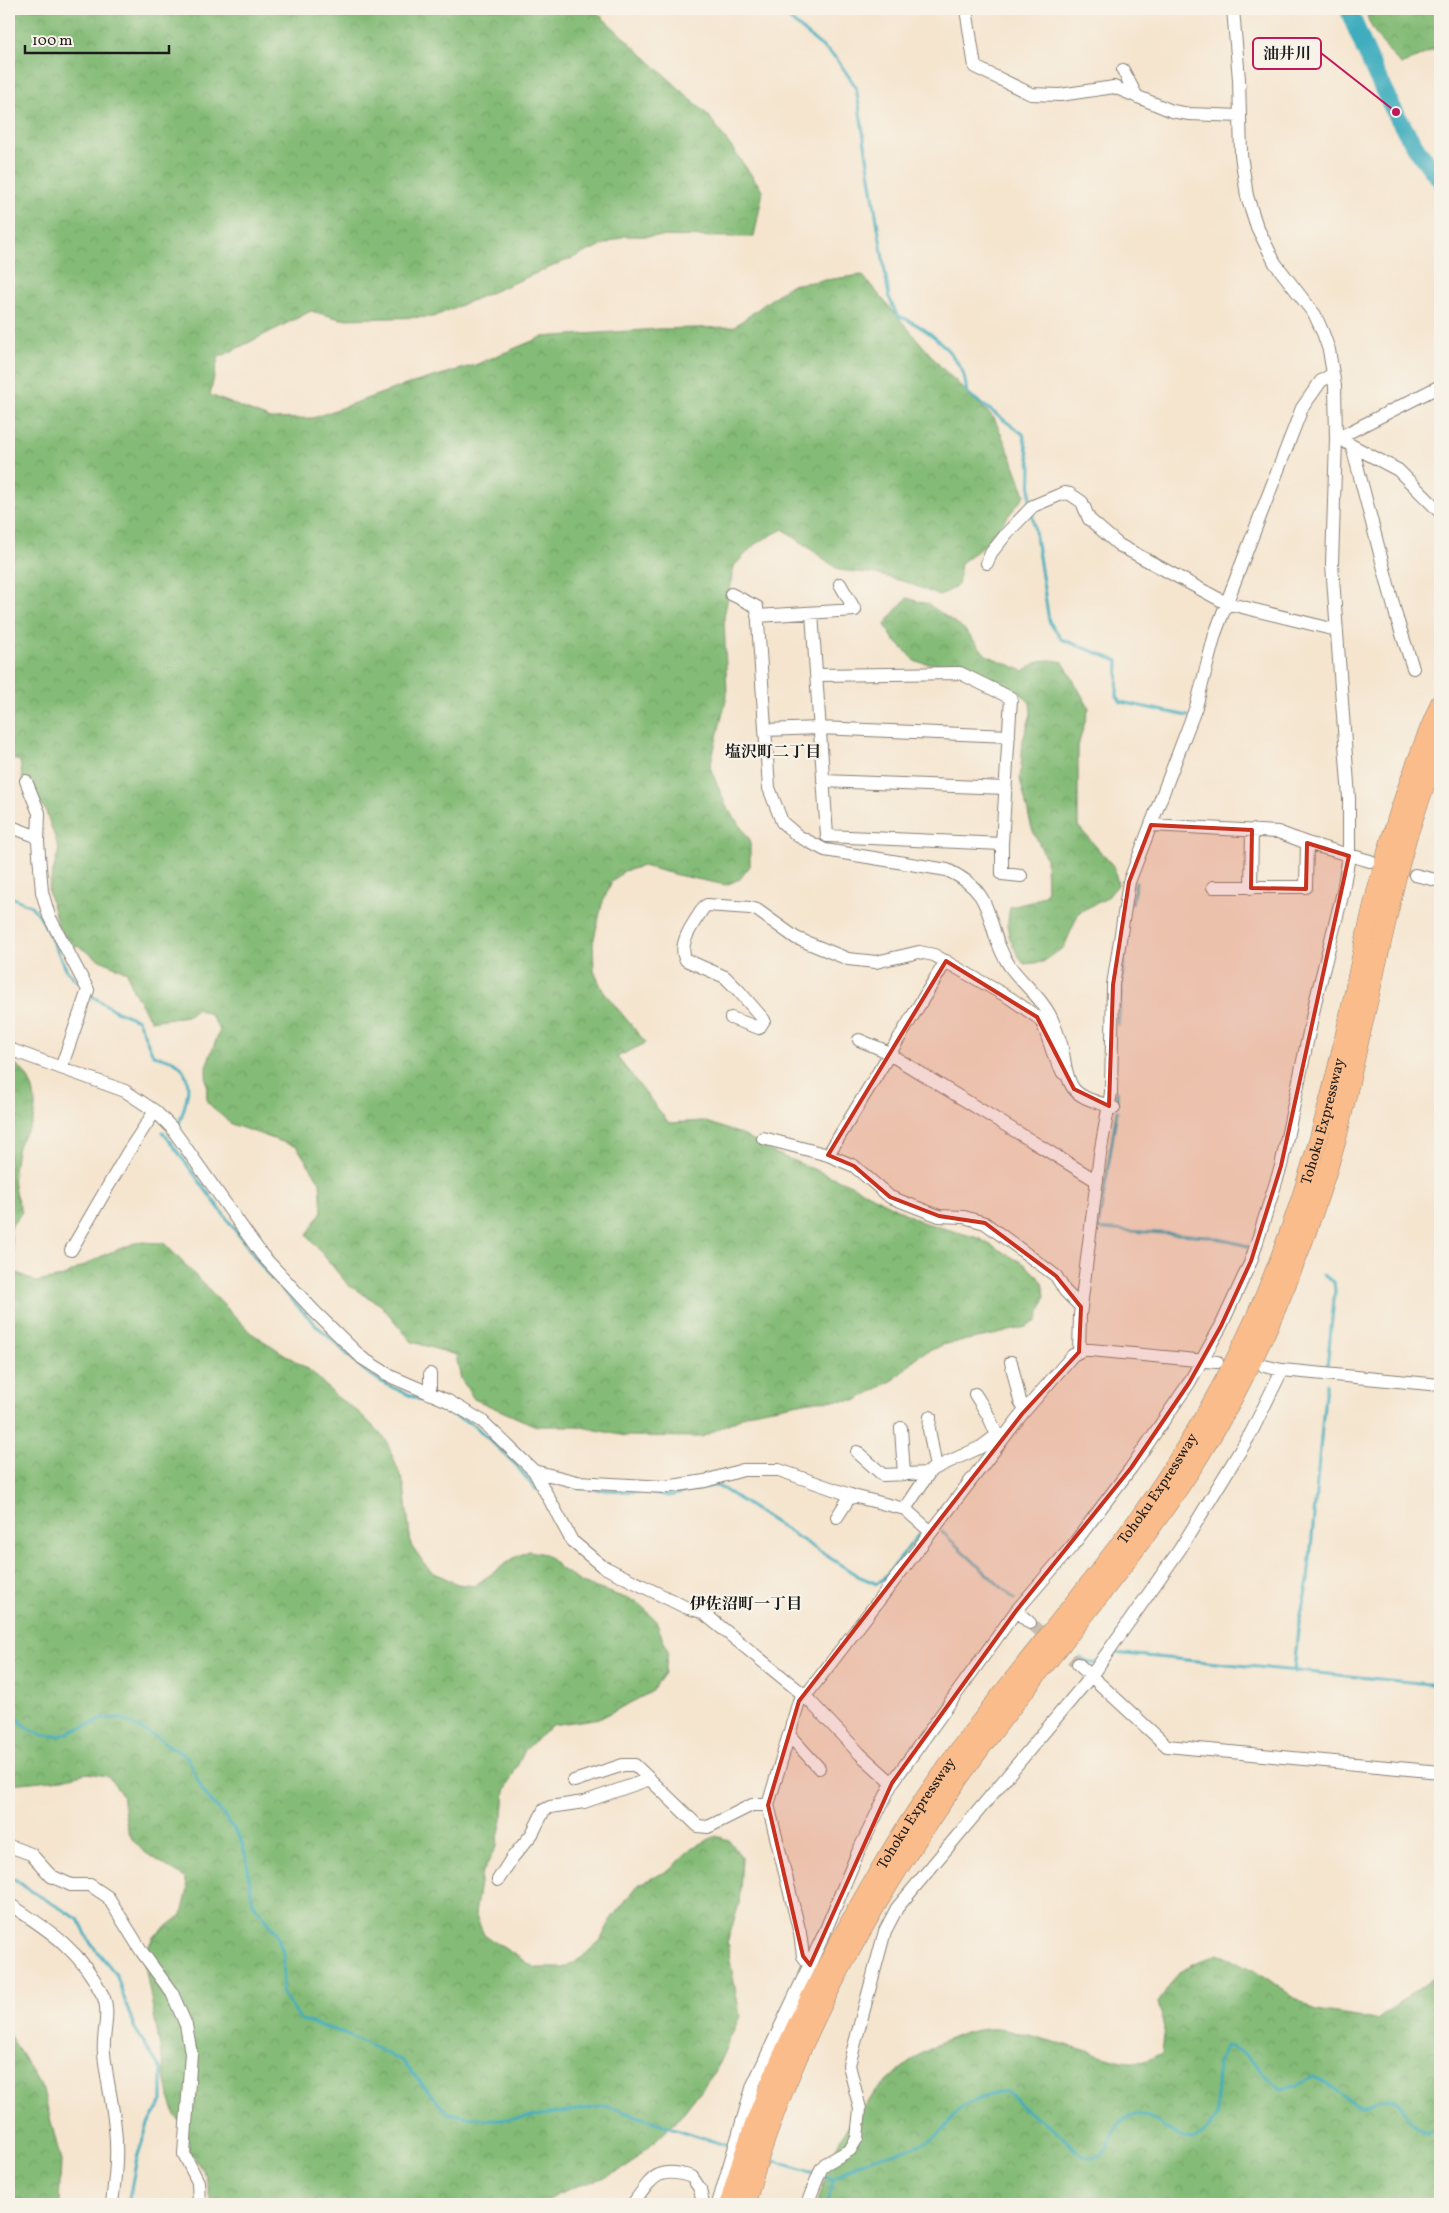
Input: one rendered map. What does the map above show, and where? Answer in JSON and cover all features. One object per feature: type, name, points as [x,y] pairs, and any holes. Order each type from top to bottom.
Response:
[{"type":"highway","name":"Tohoku Expressway","points":[[729,2204],[742,2157],[783,2052],[814,1988],[865,1893],[945,1768],[1119,1545],[1150,1501],[1210,1404],[1256,1314],[1285,1244],[1310,1171],[1339,1059],[1381,873],[1410,778],[1440,702]]},
{"type":"highway","name":"Tohoku Expressway","points":[[746,2204],[757,2163],[798,2059],[856,1943],[880,1901],[931,1819],[960,1777],[1132,1552],[1196,1462],[1230,1404],[1272,1321],[1292,1274],[1329,1166],[1397,877],[1408,836],[1440,743]]},
{"type":"street","points":[[966,9],[975,67],[1031,94],[1060,95],[1114,87],[1172,111],[1189,114],[1240,116]]},
{"type":"street","points":[[718,2204],[753,2085],[810,1965],[858,1852],[892,1783],[1016,1611],[1073,1545],[1163,1423],[1221,1326],[1251,1261],[1281,1166],[1316,998],[1342,896],[1349,856],[1349,798],[1332,564],[1336,439],[1333,374],[1329,350],[1315,315],[1275,263],[1257,227],[1247,196],[1241,155],[1235,9]]},
{"type":"street","points":[[1123,70],[1137,97]]},
{"type":"street","points":[[1079,1352],[1081,1307],[1097,1181],[1111,1107],[1113,985],[1129,882],[1196,707],[1226,603],[1302,408],[1321,381],[1333,374]]},
{"type":"street","points":[[1336,439],[1439,388]]},
{"type":"street","points":[[1336,439],[1398,470],[1440,512]]},
{"type":"street","points":[[1352,446],[1397,619],[1413,668]]},
{"type":"street","points":[[987,563],[991,553],[1007,533],[1033,506],[1064,493],[1070,494],[1082,502],[1089,519],[1119,545],[1226,603],[1336,630]]},
{"type":"street","points":[[757,616],[855,610],[840,584]]},
{"type":"street","points":[[731,594],[757,607],[769,788],[782,822],[788,829],[825,850],[947,870],[959,876],[980,895],[986,904],[1000,947],[1009,964],[1035,994],[1051,1018],[1074,1089],[1086,1098],[1111,1107]]},
{"type":"street","points":[[812,613],[827,836],[1002,844]]},
{"type":"street","points":[[816,675],[960,673],[1011,698],[1002,844],[1002,874],[1021,876]]},
{"type":"street","points":[[765,730],[819,728],[1009,736]]},
{"type":"street","points":[[26,781],[39,813],[38,837],[42,892],[49,916],[88,990],[61,1068]]},
{"type":"street","points":[[822,782],[1006,788]]},
{"type":"street","points":[[1151,825],[1278,832],[1307,843],[1370,861]]},
{"type":"street","points":[[9,826],[38,837]]},
{"type":"street","points":[[1251,888],[1252,830]]},
{"type":"street","points":[[1213,887],[1306,887],[1307,843]]},
{"type":"street","points":[[1415,875],[1440,881]]},
{"type":"street","points":[[731,1018],[759,1028],[764,1020],[739,990],[724,977],[686,960],[683,955],[690,931],[707,905],[757,910],[796,938],[848,960],[876,962],[918,952],[930,953],[1010,998],[1036,1017],[1043,1024],[1060,1069],[1070,1081]]},
{"type":"street","points":[[828,1156],[946,961]]},
{"type":"street","points":[[859,1040],[889,1054],[1097,1181]]},
{"type":"street","points":[[9,1049],[125,1091],[155,1111],[171,1127],[262,1255],[315,1312],[373,1366],[469,1412],[482,1421],[534,1471],[572,1541],[582,1550],[602,1566],[625,1578],[702,1612],[804,1694],[860,1754],[892,1783]]},
{"type":"street","points":[[71,1250],[128,1152],[155,1111]]},
{"type":"street","points":[[763,1138],[828,1156],[854,1166],[890,1197],[939,1216],[964,1217],[985,1223],[1056,1276],[1065,1291],[1081,1307]]},
{"type":"street","points":[[810,1965],[803,1956],[800,1933],[768,1805],[789,1734],[804,1694],[810,1690],[931,1532],[1001,1435],[1025,1410],[1062,1365],[1079,1352],[1091,1350],[1218,1362]]},
{"type":"street","points":[[1012,1362],[1020,1401],[1025,1410]]},
{"type":"street","points":[[1264,1366],[1282,1370],[1440,1385]]},
{"type":"street","points":[[807,2204],[821,2169],[825,2164],[850,2150],[857,2138],[860,2109],[849,2065],[885,1931],[897,1908],[1091,1676],[1180,1549],[1252,1434],[1282,1370]]},
{"type":"street","points":[[430,1374],[430,1394]]},
{"type":"street","points":[[975,1394],[1001,1435]]},
{"type":"street","points":[[905,1509],[932,1470],[930,1417]]},
{"type":"street","points":[[901,1428],[904,1475]]},
{"type":"street","points":[[857,1452],[883,1475],[904,1475],[932,1470],[981,1447],[1001,1435]]},
{"type":"street","points":[[534,1471],[577,1482],[665,1487],[705,1481],[743,1470],[779,1470],[851,1495],[905,1509],[931,1532]]},
{"type":"street","points":[[837,1517],[851,1495]]},
{"type":"street","points":[[1016,1611],[1030,1622]]},
{"type":"street","points":[[1078,1664],[1167,1746],[1440,1772]]},
{"type":"street","points":[[789,1734],[819,1768]]},
{"type":"street","points":[[574,1781],[623,1765],[634,1765],[698,1826],[708,1827],[752,1805],[768,1805]]},
{"type":"street","points":[[592,1775],[598,1796]]},
{"type":"street","points":[[498,1880],[512,1858],[532,1834],[544,1810],[550,1807],[584,1802],[650,1779]]},
{"type":"street","points":[[9,1846],[31,1854],[51,1876],[71,1885],[90,1885],[108,1897],[142,1952],[172,1993],[186,2025],[191,2053],[186,2099],[184,2154],[198,2182],[199,2204]]},
{"type":"street","points":[[9,1904],[54,1934],[69,1947],[96,1982],[105,1999],[104,2052],[115,2127],[117,2163],[112,2204]]},
{"type":"street","points":[[633,2204],[653,2177],[669,2172],[692,2177],[700,2189],[703,2204]]},
{"type":"highlighted area","points":[[1151,825],[1252,830],[1251,888],[1306,889],[1307,843],[1349,856],[1281,1166],[1251,1261],[1221,1326],[1189,1383],[1131,1468],[1016,1611],[892,1783],[810,1965],[803,1956],[768,1805],[799,1701],[1022,1414],[1079,1352],[1081,1307],[1056,1276],[985,1223],[939,1216],[890,1197],[854,1166],[828,1155],[946,961],[1037,1017],[1074,1089],[1109,1106],[1113,985],[1129,882]]},
{"type":"green space","points":[[9,9],[593,9],[708,115],[763,191],[754,237],[624,236],[433,317],[341,319],[311,311],[218,358],[210,395],[271,419],[313,418],[399,387],[475,365],[542,337],[658,329],[734,327],[790,285],[862,275],[941,367],[994,418],[1025,495],[984,546],[961,563],[958,585],[940,596],[906,582],[876,574],[839,570],[783,529],[755,544],[734,566],[724,617],[727,695],[710,767],[726,806],[750,840],[750,866],[740,879],[726,885],[643,866],[624,871],[611,883],[602,904],[593,943],[594,971],[603,991],[646,1043],[617,1057],[669,1123],[703,1121],[741,1134],[770,1151],[849,1184],[922,1222],[978,1238],[1026,1265],[1043,1282],[1045,1297],[1037,1321],[1026,1327],[946,1344],[919,1355],[895,1379],[857,1400],[810,1401],[752,1412],[702,1437],[625,1436],[577,1426],[536,1426],[474,1399],[461,1379],[456,1355],[412,1342],[381,1305],[348,1285],[307,1235],[322,1211],[320,1182],[297,1147],[231,1124],[207,1102],[206,1066],[220,1030],[210,1014],[196,1009],[187,1016],[151,1021],[133,990],[127,972],[100,960],[78,946],[73,947],[58,926],[48,890],[59,849],[45,809],[23,784],[20,761],[9,758]]},
{"type":"green space","points":[[1367,9],[1440,9],[1440,47],[1401,65],[1374,30],[1367,15]]},
{"type":"green space","points":[[907,598],[928,604],[964,629],[986,655],[1024,671],[1042,661],[1063,662],[1089,708],[1078,746],[1078,826],[1114,867],[1118,885],[1107,898],[1079,912],[1064,947],[1043,962],[1024,964],[1012,943],[1008,931],[1010,907],[1031,902],[1047,893],[1046,858],[1032,829],[1020,779],[1023,740],[1031,714],[1030,703],[1022,695],[948,665],[916,662],[894,640],[885,625]]},
{"type":"green space","points":[[9,1060],[24,1072],[33,1089],[35,1099],[33,1118],[30,1127],[19,1144],[14,1173],[17,1199],[22,1212],[10,1228],[16,1272],[36,1282],[62,1277],[106,1254],[138,1242],[164,1243],[251,1333],[311,1371],[337,1397],[361,1414],[386,1440],[404,1485],[411,1545],[429,1570],[457,1584],[474,1586],[514,1558],[529,1551],[545,1554],[561,1569],[582,1583],[637,1602],[655,1619],[668,1652],[665,1673],[651,1692],[601,1718],[552,1725],[525,1750],[505,1791],[503,1815],[496,1847],[481,1876],[475,1914],[484,1935],[535,1968],[563,1968],[581,1958],[600,1941],[613,1916],[639,1884],[672,1869],[691,1848],[716,1836],[729,1840],[742,1858],[739,1904],[727,1943],[740,2016],[715,2072],[680,2117],[627,2167],[606,2177],[557,2194],[543,2204],[211,2204],[206,2176],[190,2151],[184,2126],[175,2115],[169,2097],[146,1971],[145,1954],[153,1937],[182,1915],[188,1889],[185,1878],[143,1851],[132,1839],[127,1827],[122,1795],[108,1776],[87,1773],[63,1779],[9,1784]]},
{"type":"green space","points":[[1218,1953],[1254,1970],[1316,2011],[1377,2020],[1440,1973],[1440,2204],[817,2204],[833,2155],[851,2121],[885,2083],[906,2065],[929,2050],[952,2038],[975,2031],[997,2029],[1036,2037],[1127,2062],[1146,2060],[1162,2053],[1165,2027],[1158,2003],[1179,1972]]},
{"type":"green space","points":[[9,2034],[43,2090],[61,2161],[59,2204],[9,2204]]},
{"type":"waterway","points":[[777,9],[836,58],[856,87],[889,297],[897,315],[925,330],[949,352],[962,370],[967,393],[1023,434],[1031,466],[1030,503]]},
{"type":"waterway","points":[[1349,9],[1387,97],[1417,150],[1440,179]]},
{"type":"waterway","points":[[1032,512],[1049,621],[1061,639],[1118,661],[1117,696],[1121,702],[1188,716]]},
{"type":"waterway","points":[[1132,903],[1136,882]]},
{"type":"waterway","points":[[9,896],[31,906],[40,916],[67,971],[78,982]]},
{"type":"waterway","points":[[1118,1025],[1126,942]]},
{"type":"waterway","points":[[92,996],[114,1010],[138,1020],[153,1055],[173,1061],[183,1070],[187,1078],[188,1093],[179,1124]]},
{"type":"waterway","points":[[1117,1091],[1117,1105]]},
{"type":"waterway","points":[[1117,1111],[1098,1229],[1207,1236],[1248,1246]]},
{"type":"waterway","points":[[163,1132],[269,1276],[317,1326],[365,1371],[385,1384],[474,1425],[517,1466],[535,1489],[538,1488]]},
{"type":"waterway","points":[[1323,1275],[1334,1282],[1335,1290],[1327,1367]]},
{"type":"waterway","points":[[1294,1672],[1298,1629],[1308,1581],[1326,1383]]},
{"type":"waterway","points":[[649,1492],[669,1496],[717,1485],[858,1576],[877,1584],[920,1533]]},
{"type":"waterway","points":[[576,1488],[640,1492]]},
{"type":"waterway","points":[[942,1532],[1014,1599]]},
{"type":"waterway","points":[[1113,1656],[1115,1653],[1440,1685]]},
{"type":"waterway","points":[[1081,1658],[1089,1663],[1097,1663]]},
{"type":"waterway","points":[[9,1709],[27,1728],[42,1735],[60,1736],[103,1719],[120,1718],[158,1738],[188,1758],[204,1794],[222,1813],[240,1837],[247,1861],[252,1902],[276,1932],[284,1956],[281,1992],[301,2020],[344,2033],[401,2060],[447,2113],[483,2119],[511,2119],[606,2106],[731,2147]]},
{"type":"waterway","points":[[9,1875],[28,1889],[78,1919],[91,1944],[116,1974],[134,2027],[162,2071],[162,2101],[148,2124],[137,2158],[128,2204]]},
{"type":"waterway","points":[[823,2176],[831,2179],[869,2160],[929,2140],[940,2134],[955,2113],[962,2107],[982,2098],[1003,2092],[1012,2095],[1033,2116],[1053,2128],[1073,2148],[1088,2157],[1100,2155],[1106,2151],[1119,2123],[1132,2115],[1149,2117],[1178,2135],[1194,2140],[1207,2130],[1216,2116],[1218,2062],[1226,2046],[1235,2048],[1249,2058],[1268,2078],[1282,2089],[1296,2086],[1313,2077],[1326,2083],[1348,2100],[1359,2105],[1386,2098],[1396,2101],[1401,2105],[1412,2122],[1428,2133],[1440,2125]]},
{"type":"waterway","points":[[765,2158],[817,2174]]},
{"type":"waterway","points":[[828,2204],[832,2186],[831,2179]]},
{"type":"tunnel","points":[[1030,1623],[1078,1664]]},
{"type":"place","name":"油井川","points":[[1396,112]]},
{"type":"district","name":"塩沢町二丁目","points":[[773,751]]},
{"type":"district","name":"伊佐沼町一丁目","points":[[746,1603]]}]
